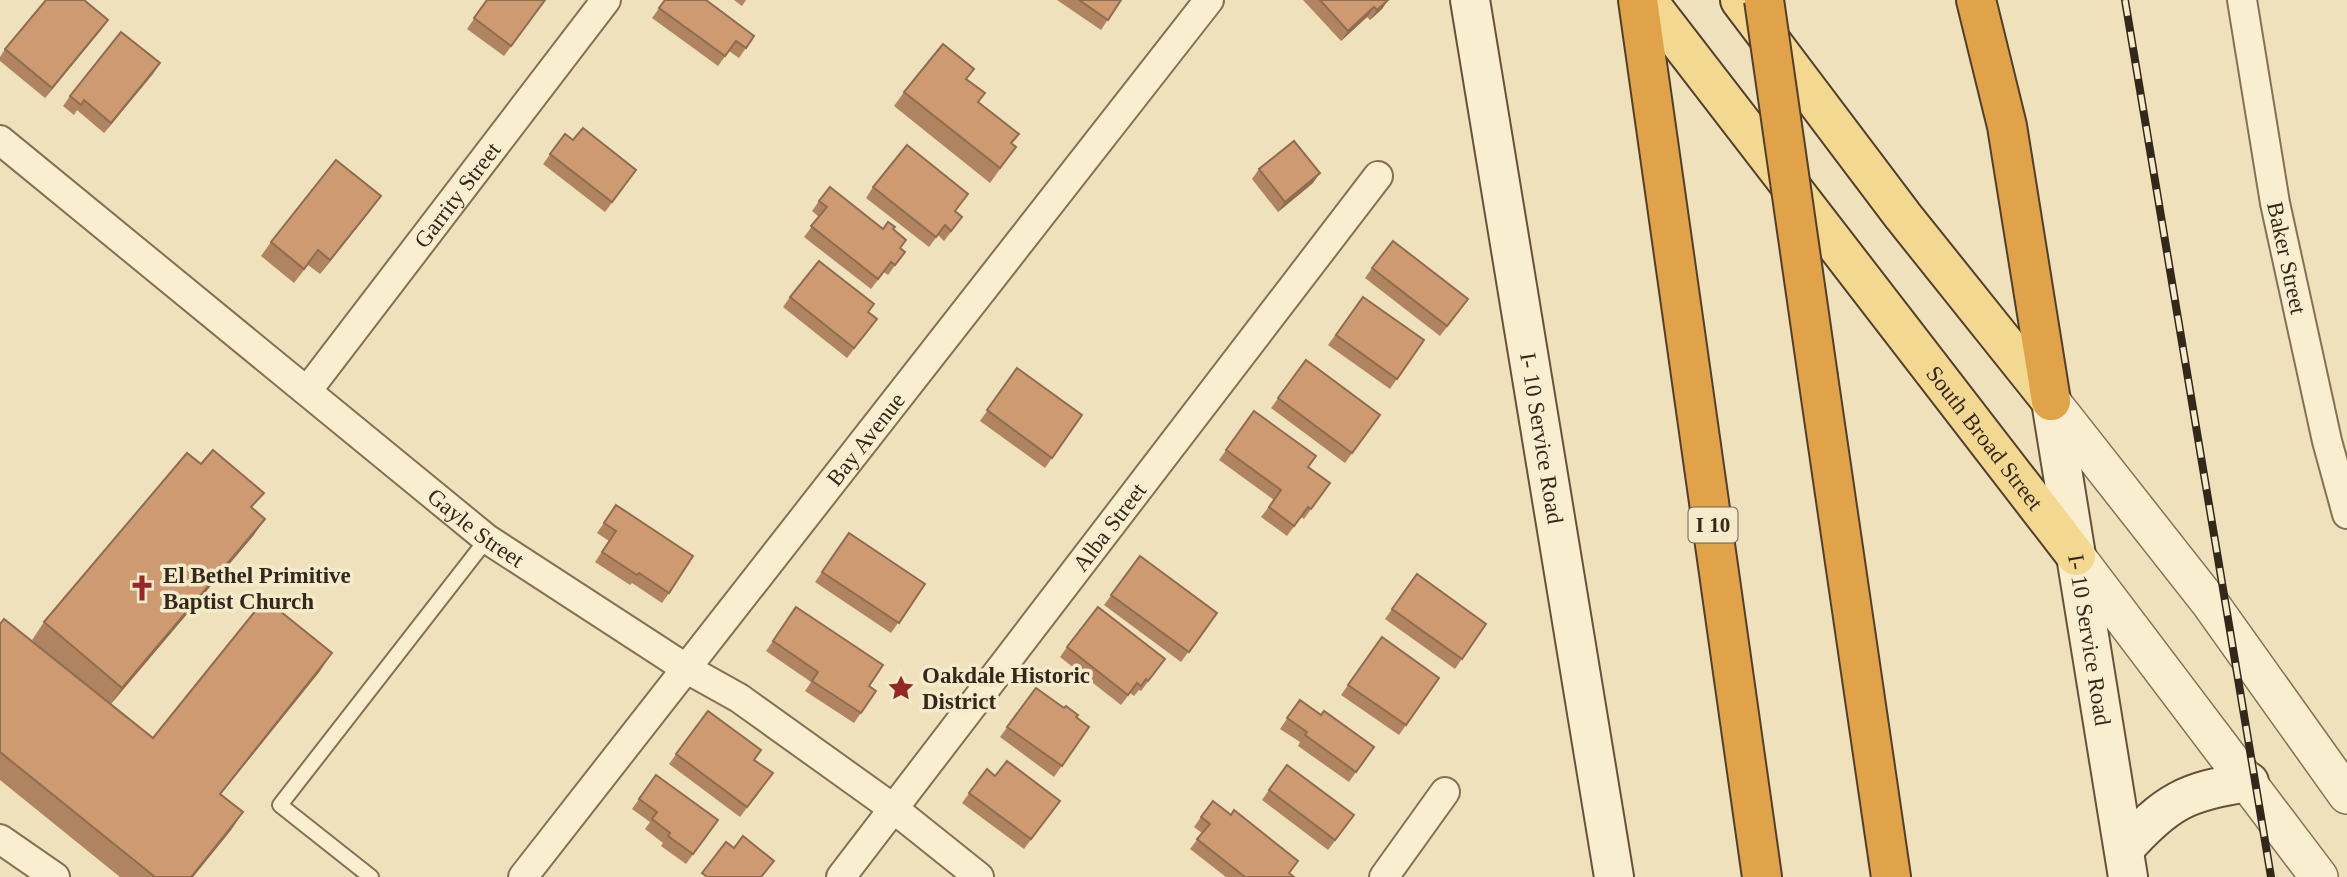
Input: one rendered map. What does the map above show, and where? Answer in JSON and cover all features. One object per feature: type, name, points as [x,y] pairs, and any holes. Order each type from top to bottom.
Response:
[{"type":"highway","name":"I 10","points":[[1638,0],[1762,877]]},
{"type":"highway","points":[[1764,0],[1891,877]]},
{"type":"highway","points":[[1976,0],[2007,126],[2051,401]]},
{"type":"main road","name":"I- 10 Service Road","points":[[1470,0],[1614,877]]},
{"type":"main road","name":"South Broad Street","points":[[1647,0],[2076,556]]},
{"type":"main road","points":[[1740,0],[1903,216],[2051,401]]},
{"type":"main road","name":"I- 10 Service Road","points":[[2051,401],[2126,863]]},
{"type":"main road","points":[[2126,863],[2152,818],[2183,797],[2216,787],[2249,782]]},
{"type":"street","name":"Garrity Street","points":[[307,391],[606,0]]},
{"type":"street","name":"Bay Avenue","points":[[523,877],[1209,0]]},
{"type":"street","name":"Baker Street","points":[[2242,0],[2275,203],[2327,441],[2347,514]]},
{"type":"street","name":"Gayle Street","points":[[0,140],[487,539],[687,669],[738,698],[894,809],[979,877]]},
{"type":"street","name":"Alba Street","points":[[841,877],[1378,176]]},
{"type":"street","points":[[2051,401],[2202,593],[2347,795]]},
{"type":"street","name":"South Broad Street","points":[[2076,556],[2319,877]]},
{"type":"street","points":[[1384,877],[1445,792]]},
{"type":"street","points":[[0,839],[55,877]]},
{"type":"lane","points":[[371,877],[280,805],[487,539]]},
{"type":"building","points":[[46,0],[84,0],[108,20],[52,88],[5,49]]},
{"type":"building","points":[[487,0],[545,0],[511,46],[474,18]]},
{"type":"building","points":[[665,0],[706,0],[754,36],[746,48],[736,41],[725,56],[659,8]]},
{"type":"building","points":[[1079,0],[1121,0],[1108,20]]},
{"type":"building","points":[[1320,0],[1388,0],[1377,10],[1374,7],[1348,31]]},
{"type":"building","points":[[121,32],[160,63],[111,123],[84,100],[81,105],[70,96]]},
{"type":"building","points":[[943,44],[974,69],[966,79],[985,93],[978,102],[1019,134],[1011,143],[1016,147],[1000,168],[904,92]]},
{"type":"building","points":[[583,128],[636,170],[612,202],[550,154],[565,134],[573,140]]},
{"type":"building","points":[[1294,141],[1320,173],[1285,202],[1259,169]]},
{"type":"building","points":[[907,145],[968,194],[955,211],[962,217],[951,231],[945,225],[936,237],[873,187]]},
{"type":"building","points":[[336,160],[381,196],[330,260],[318,250],[304,269],[271,242]]},
{"type":"building","points":[[830,187],[883,229],[888,222],[906,240],[900,248],[905,252],[895,265],[891,262],[878,279],[811,226],[827,207],[819,201]]},
{"type":"building","points":[[1393,241],[1468,299],[1447,326],[1372,268]]},
{"type":"building","points":[[819,261],[874,304],[868,312],[877,319],[854,348],[790,297]]},
{"type":"building","points":[[1363,297],[1424,340],[1397,379],[1336,335]]},
{"type":"building","points":[[1306,360],[1380,415],[1352,453],[1278,398]]},
{"type":"building","points":[[1017,368],[1082,415],[1052,458],[987,410]]},
{"type":"building","points":[[1254,411],[1316,456],[1308,467],[1330,483],[1311,509],[1308,507],[1294,526],[1269,507],[1281,490],[1226,450]]},
{"type":"building","name":"El Bethel Primitive Baptist Church","points":[[213,450],[264,493],[251,507],[265,519],[122,688],[44,622],[187,453],[201,464]]},
{"type":"building","points":[[616,505],[693,556],[669,593],[602,552],[616,531],[604,523]]},
{"type":"building","points":[[849,533],[925,584],[899,623],[822,572]]},
{"type":"building","points":[[1140,556],[1217,613],[1189,652],[1111,595]]},
{"type":"building","points":[[1417,574],[1486,624],[1462,659],[1392,609]]},
{"type":"building","points":[[265,599],[332,653],[220,794],[243,812],[191,877],[155,877],[0,752],[0,624],[4,619],[153,738]]},
{"type":"building","points":[[796,607],[883,665],[869,686],[876,691],[861,713],[812,681],[818,672],[773,641]]},
{"type":"building","points":[[1098,607],[1165,659],[1148,681],[1146,679],[1141,686],[1137,683],[1128,695],[1067,647]]},
{"type":"building","points":[[1382,637],[1439,678],[1406,725],[1348,685]]},
{"type":"building","points":[[1036,688],[1064,708],[1066,706],[1089,727],[1062,766],[1007,727]]},
{"type":"building","points":[[1300,700],[1321,715],[1324,711],[1374,747],[1356,772],[1305,735],[1307,732],[1287,718]]},
{"type":"building","points":[[708,711],[761,750],[754,760],[773,773],[747,807],[676,754]]},
{"type":"building","points":[[1007,761],[1060,801],[1031,839],[969,793],[987,769],[995,776]]},
{"type":"building","points":[[1287,765],[1354,815],[1335,840],[1269,790]]},
{"type":"building","points":[[656,775],[718,820],[693,854],[668,836],[670,833],[652,819],[657,812],[639,799]]},
{"type":"building","points":[[1213,801],[1231,815],[1234,810],[1298,861],[1289,873],[1294,877],[1245,877],[1197,839],[1210,824],[1201,817]]},
{"type":"building","points":[[743,836],[774,861],[761,877],[707,877],[702,873],[726,842],[734,848]]},
{"type":"railway","points":[[2125,0],[2271,877]]},
{"type":"place","name":"El Bethel Primitive Baptist Church","points":[[142,588]]},
{"type":"place","name":"Oakdale Historic District","points":[[901,688]]}]
